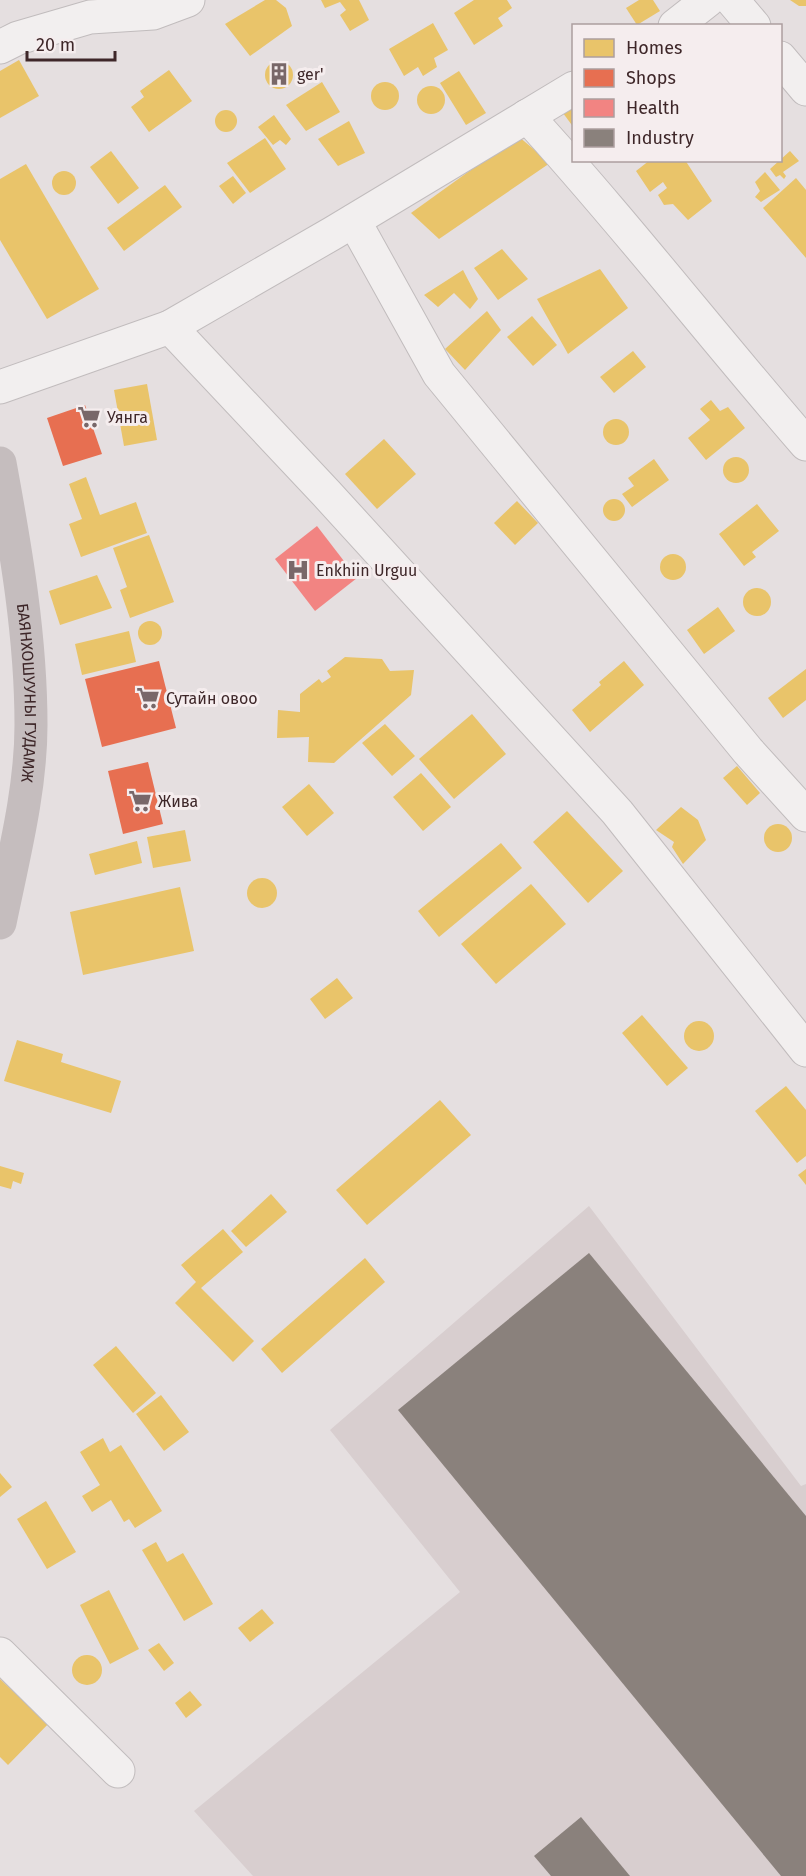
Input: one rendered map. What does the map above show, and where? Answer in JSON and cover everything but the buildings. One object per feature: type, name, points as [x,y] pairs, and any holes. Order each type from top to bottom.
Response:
[{"type":"main road","name":"БАЯНХОШУУНЫ ГУДАМЖ","points":[[0,463],[4,511],[26,622],[31,727],[10,837],[0,923]]},
{"type":"street","points":[[0,47],[18,38],[90,17],[153,13],[188,0]]},
{"type":"street","points":[[678,24],[708,0]]},
{"type":"street","points":[[732,0],[752,24]]},
{"type":"street","points":[[782,60],[806,88]]},
{"type":"street","points":[[0,387],[103,353],[170,327],[354,221],[572,89]]},
{"type":"street","points":[[527,116],[594,189],[730,356],[806,444]]},
{"type":"street","points":[[354,221],[439,374],[741,742],[806,815]]},
{"type":"street","points":[[170,327],[326,493],[617,812],[806,1050]]},
{"type":"street","points":[[0,1654],[118,1771]]},
{"type":"shaded area","points":[[589,1206],[801,1486],[806,1484],[806,1876],[253,1876],[194,1811],[460,1592],[330,1430]]},
{"type":"place","name":"ger'","points":[[279,74]]},
{"type":"place","name":"Уянга","points":[[89,417]]},
{"type":"place","name":"Enkhiin Urguu","points":[[298,570]]},
{"type":"place","name":"Сутайн овоо","points":[[148,698]]},
{"type":"place","name":"Жива","points":[[140,801]]}]
